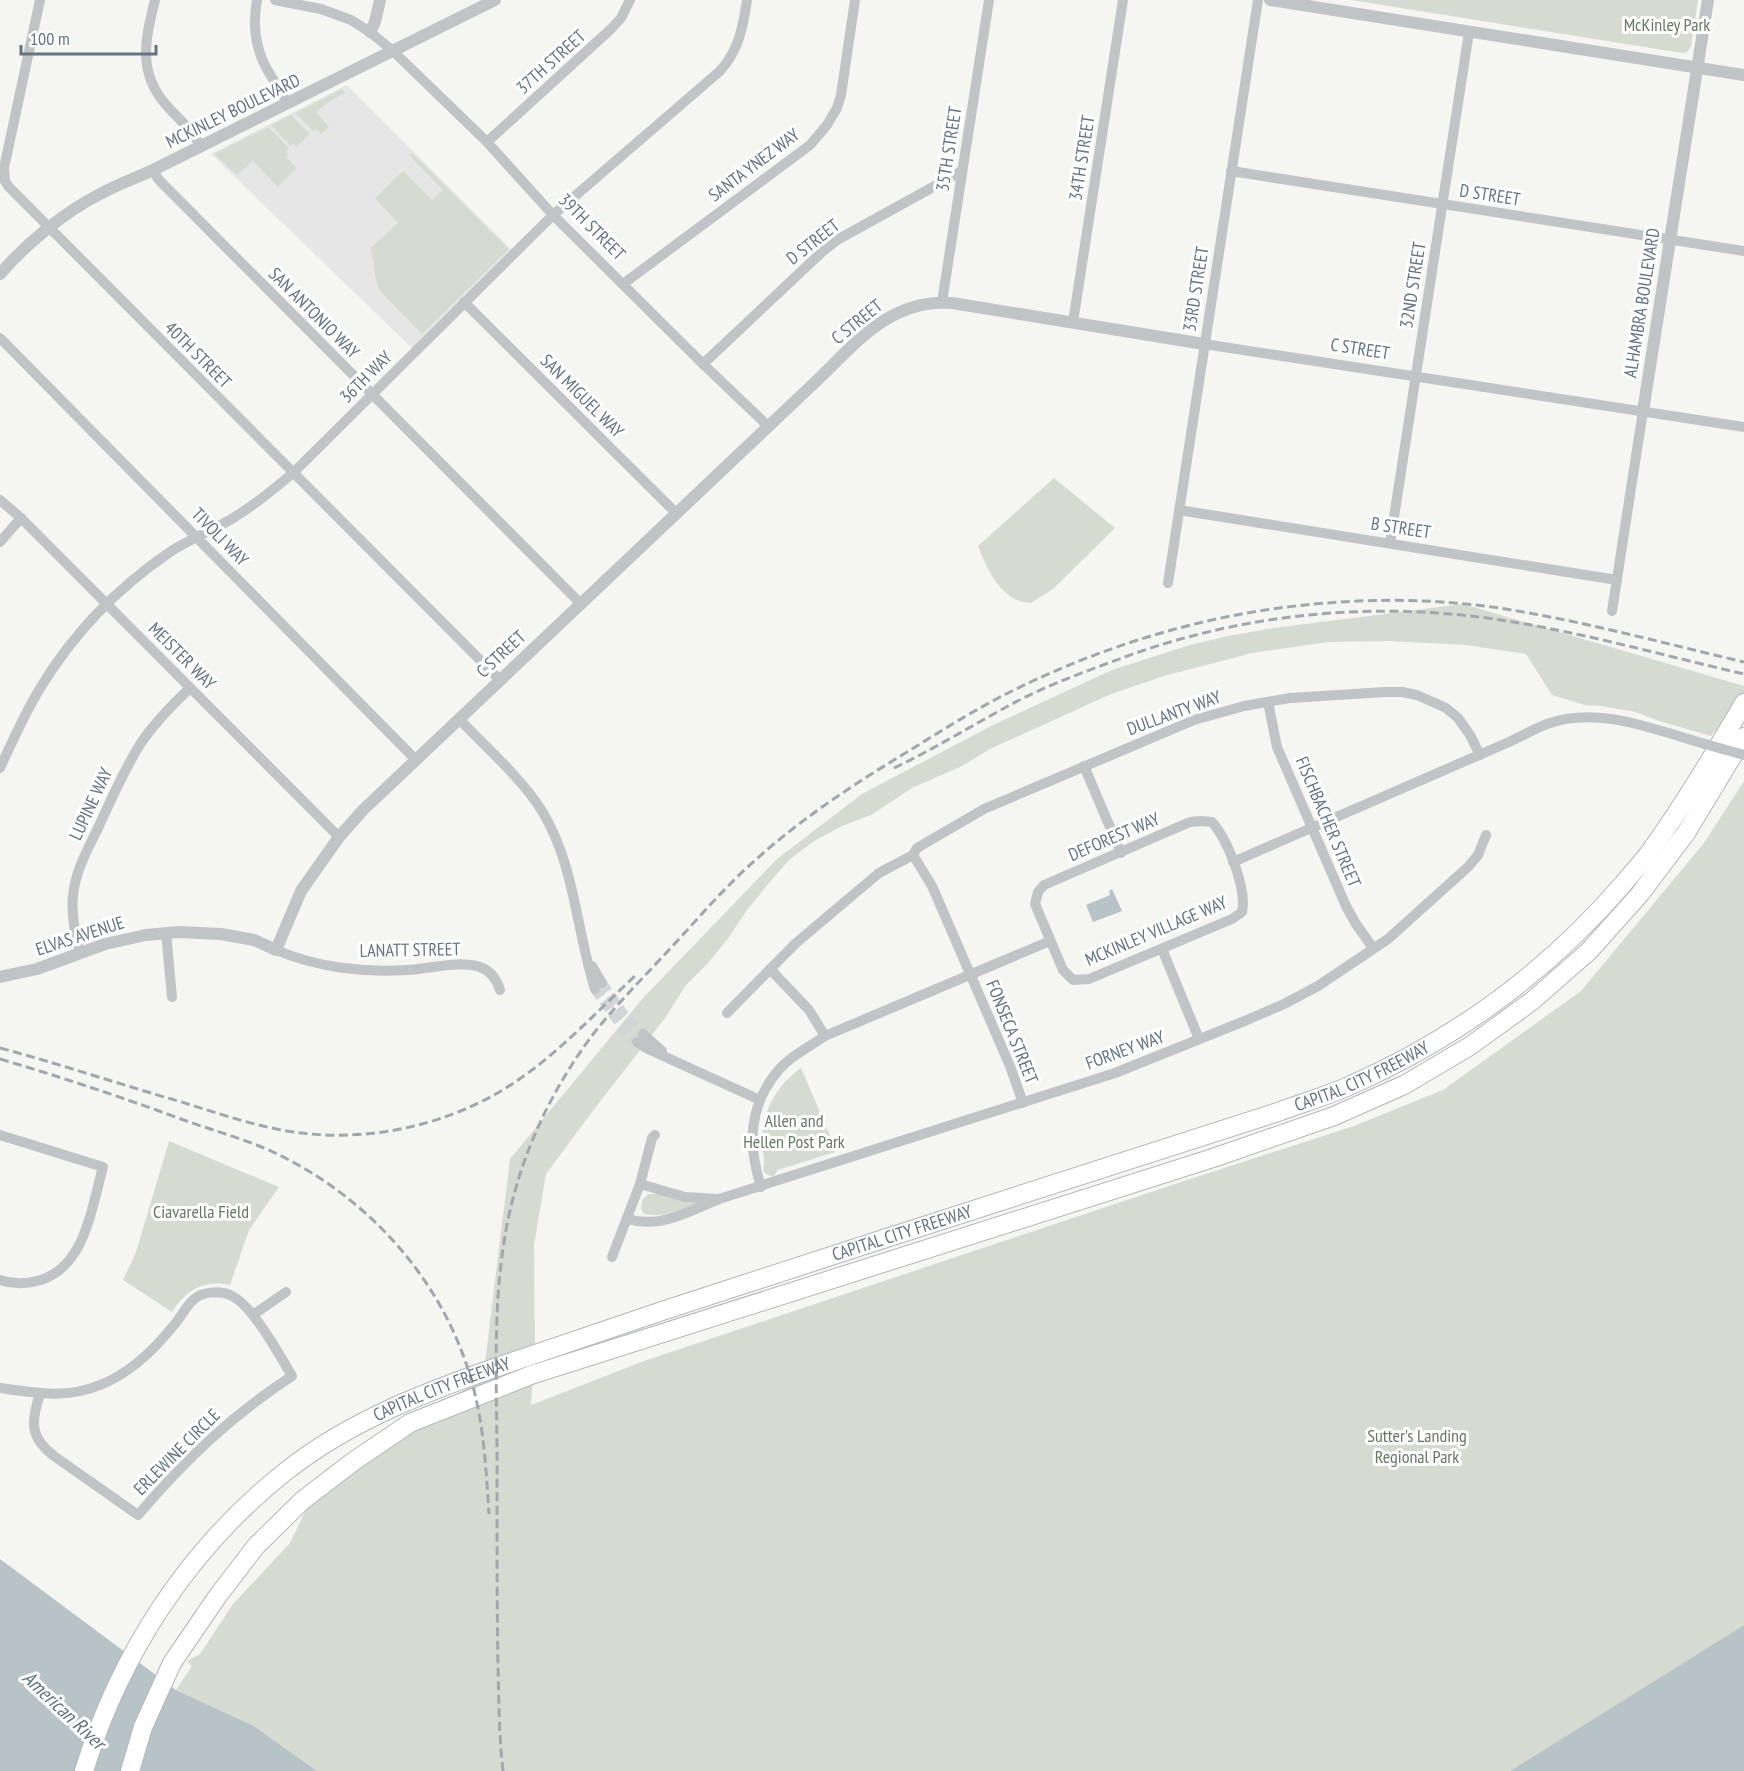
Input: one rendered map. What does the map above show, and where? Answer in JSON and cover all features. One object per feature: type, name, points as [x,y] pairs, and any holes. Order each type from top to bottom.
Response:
[{"type":"highway","name":"CAPITAL CITY FREEWAY","points":[[84,1771],[96,1734],[135,1649],[192,1564],[232,1518],[285,1472],[345,1432],[447,1384],[730,1288],[1278,1112],[1350,1086],[1418,1052],[1491,1005],[1543,965],[1598,912],[1654,845],[1692,792],[1744,703]]},
{"type":"highway","name":"CAPITAL CITY FREEWAY","points":[[130,1771],[143,1727],[172,1663],[256,1546],[303,1500],[354,1461],[411,1423],[531,1375],[1257,1143],[1334,1116],[1413,1079],[1470,1046],[1532,1001],[1589,951],[1640,894],[1686,833],[1744,737]]},
{"type":"street","name":"40TH STREET","points":[[40,0],[4,174],[5,181],[12,192],[500,680]]},
{"type":"street","points":[[155,0],[145,40],[150,82],[158,96],[194,134],[201,147]]},
{"type":"street","points":[[257,0],[255,27],[260,54],[288,104]]},
{"type":"street","points":[[275,0],[336,14],[351,20],[393,51]]},
{"type":"street","points":[[370,32],[380,0]]},
{"type":"street","name":"MCKINLEY BOULEVARD","points":[[0,274],[49,228],[100,193],[201,147],[495,0]]},
{"type":"street","name":"37TH STREET","points":[[487,142],[611,29],[621,18],[630,0]]},
{"type":"street","name":"36TH WAY","points":[[0,768],[23,718],[49,674],[75,638],[106,604],[173,550],[241,513],[293,473],[553,214],[725,65],[742,33],[747,0]]},
{"type":"street","name":"SANTA YNEZ WAY","points":[[623,284],[819,136],[834,114],[840,95],[855,0]]},
{"type":"street","name":"35TH STREET","points":[[942,302],[989,0]]},
{"type":"street","name":"34TH STREET","points":[[1073,322],[1124,0]]},
{"type":"street","name":"33RD STREET","points":[[1168,583],[1258,0]]},
{"type":"street","points":[[1270,0],[1744,75]]},
{"type":"street","name":"ALHAMBRA BOULEVARD","points":[[1612,611],[1708,0]]},
{"type":"street","name":"32ND STREET","points":[[1390,543],[1469,32]]},
{"type":"street","name":"39TH STREET","points":[[393,51],[487,142],[553,214],[768,426]]},
{"type":"street","name":"SAN ANTONIO WAY","points":[[153,170],[158,179],[581,604]]},
{"type":"street","name":"D STREET","points":[[703,364],[823,250],[962,171]]},
{"type":"street","name":"D STREET","points":[[1231,171],[1744,251]]},
{"type":"street","name":"SAN MIGUEL WAY","points":[[464,302],[676,514]]},
{"type":"street","name":"C STREET","points":[[276,950],[301,891],[339,837],[363,810],[882,320],[910,307],[942,302],[1744,427]]},
{"type":"street","name":"TIVOLI WAY","points":[[0,338],[416,760]]},
{"type":"street","name":"MEISTER WAY","points":[[0,500],[21,518],[339,837]]},
{"type":"street","name":"B STREET","points":[[1179,510],[1617,580]]},
{"type":"street","points":[[0,542],[21,518]]},
{"type":"street","name":"LUPINE WAY","points":[[80,954],[72,913],[74,889],[80,865],[124,772],[139,747],[162,716],[190,688]]},
{"type":"street","name":"DULLANTY WAY","points":[[727,1013],[796,943],[879,873],[913,855],[917,848],[984,808],[1194,720],[1268,702],[1317,696],[1402,692],[1417,695],[1446,708],[1458,718],[1480,755]]},
{"type":"street","name":"FISCHBACHER STREET","points":[[1268,702],[1277,747],[1346,906],[1373,948]]},
{"type":"street","points":[[1233,862],[1547,724],[1575,717],[1615,719],[1744,755]]},
{"type":"street","points":[[459,719],[520,783],[541,810],[556,839],[570,879],[588,961],[598,986]]},
{"type":"street","points":[[1084,766],[1121,853]]},
{"type":"street","name":"DEFOREST WAY","points":[[1050,941],[1035,904],[1038,892],[1044,885],[1190,822],[1212,822],[1218,829],[1233,862]]},
{"type":"street","name":"FORNEY WAY","points":[[628,1219],[652,1223],[674,1217],[719,1199],[1115,1073],[1284,1004],[1328,980],[1394,934],[1468,867],[1478,855],[1486,835]]},
{"type":"street","points":[[913,855],[932,886],[970,973]]},
{"type":"street","name":"MCKINLEY VILLAGE WAY","points":[[1050,941],[1063,970],[1073,980],[1089,979],[1232,919],[1242,912],[1244,904],[1233,862]]},
{"type":"street","points":[[166,933],[172,997]]},
{"type":"street","name":"ELVAS AVENUE","points":[[0,977],[37,969],[105,944],[166,933],[221,934],[254,940],[276,950]]},
{"type":"street","points":[[760,1187],[752,1148],[752,1130],[760,1100],[777,1072],[825,1036],[1050,941]]},
{"type":"street","points":[[1162,949],[1199,1039]]},
{"type":"street","name":"LANATT STREET","points":[[276,950],[313,962],[362,970],[405,970],[465,965],[480,967],[495,978],[500,990]]},
{"type":"street","points":[[770,969],[809,1010],[825,1036]]},
{"type":"street","name":"FONSECA STREET","points":[[970,973],[1010,1066],[1023,1103]]},
{"type":"street","points":[[640,1038],[671,1059],[760,1100]]},
{"type":"street","points":[[0,1135],[103,1167],[86,1230],[67,1263],[45,1279],[14,1284],[0,1280]]},
{"type":"street","points":[[612,1257],[628,1219],[652,1138],[655,1135]]},
{"type":"street","name":"FORNEY WAY","points":[[640,1184],[685,1197],[719,1199]]},
{"type":"street","points":[[253,1315],[286,1292]]},
{"type":"street","name":"ERLEWINE CIRCLE","points":[[205,1293],[227,1294],[244,1304],[253,1315],[292,1376],[247,1407],[221,1429],[171,1477],[138,1515],[44,1447],[34,1429],[33,1416],[40,1394],[77,1392],[99,1386],[128,1370],[167,1335],[195,1298],[205,1293]]},
{"type":"street","points":[[0,1388],[40,1394]]},
{"type":"shaded area","points":[[347,85],[512,250],[413,349],[211,154]]},
{"type":"green space","name":"McKinley Park","points":[[1351,0],[1698,0],[1691,46],[1687,52],[1682,53]]},
{"type":"green space","points":[[342,89],[345,93],[316,112],[329,127],[321,134],[315,129],[313,131],[295,113]]},
{"type":"green space","points":[[291,115],[310,134],[296,147],[293,144],[291,146],[271,125]]},
{"type":"green space","points":[[268,127],[289,148],[286,157],[297,168],[278,187],[253,161],[237,175],[214,154]]},
{"type":"green space","points":[[412,153],[509,249],[422,334],[380,291],[371,248],[398,223],[375,198],[403,171],[432,200],[443,190],[409,155]]},
{"type":"green space","points":[[1054,478],[1115,528],[1053,589],[1031,603],[1020,601],[1010,596],[998,584],[988,569],[978,546]]},
{"type":"green space","name":"Sutter's Landing Regional Park","points":[[1463,604],[1744,686],[1744,699],[1711,736],[1636,712],[1585,705],[1552,695],[1526,654],[1466,645],[1389,641],[1328,642],[1252,653],[1164,676],[1111,694],[990,749],[962,766],[912,788],[871,815],[842,826],[814,841],[789,860],[747,910],[709,962],[686,985],[665,1018],[546,1174],[534,1245],[535,1352],[531,1405],[644,1361],[1354,1126],[1443,1090],[1581,991],[1704,843],[1744,781],[1744,1625],[1510,1771],[317,1771],[254,1726],[176,1690],[192,1666],[187,1661],[200,1654],[233,1604],[290,1543],[325,1470],[483,1379],[510,1159],[643,998],[777,859],[862,794],[995,724],[1112,670],[1190,645],[1228,636]]},
{"type":"green space","name":"Allen and Hellen Post Park","points":[[801,1068],[835,1152],[778,1170],[774,1176],[769,1175],[763,1169],[762,1141],[765,1119],[778,1091]]},
{"type":"green space","name":"Ciavarella Field","points":[[169,1141],[279,1187],[249,1230],[230,1285],[212,1284],[196,1288],[177,1304],[172,1312],[123,1280],[136,1252]]},
{"type":"green space","points":[[648,1194],[659,1194],[702,1203],[665,1214],[650,1215],[643,1213],[641,1208],[642,1200]]},
{"type":"water","points":[[1112,889],[1122,911],[1093,922],[1086,905],[1110,895],[1109,891]]},
{"type":"water","name":"American River","points":[[0,1559],[176,1690],[254,1726],[317,1771],[0,1771]]},
{"type":"water","points":[[1744,1625],[1744,1771],[1510,1771]]},
{"type":"tunnel","points":[[602,983],[624,1015],[643,1034]]},
{"type":"tunnel","points":[[595,989],[620,1024],[637,1042]]},
{"type":"railway","points":[[503,1771],[498,1668],[496,1332],[502,1257],[517,1184],[530,1145],[548,1107],[568,1071],[591,1037],[628,994],[747,867],[833,799],[972,712],[997,699],[1047,674],[1124,644],[1245,613],[1327,603],[1396,600],[1443,602],[1541,615],[1744,662]]},
{"type":"railway","points":[[894,768],[1023,698],[1122,658],[1209,632],[1298,616],[1389,611],[1479,617],[1579,635],[1744,674]]},
{"type":"railway","points":[[0,1048],[270,1128],[326,1135],[376,1133],[449,1116],[514,1083],[551,1055],[636,975]]},
{"type":"railway","points":[[0,1059],[113,1095],[271,1151],[306,1169],[368,1216],[396,1244],[420,1274],[441,1307],[458,1342],[471,1379],[479,1413],[489,1514]]}]
